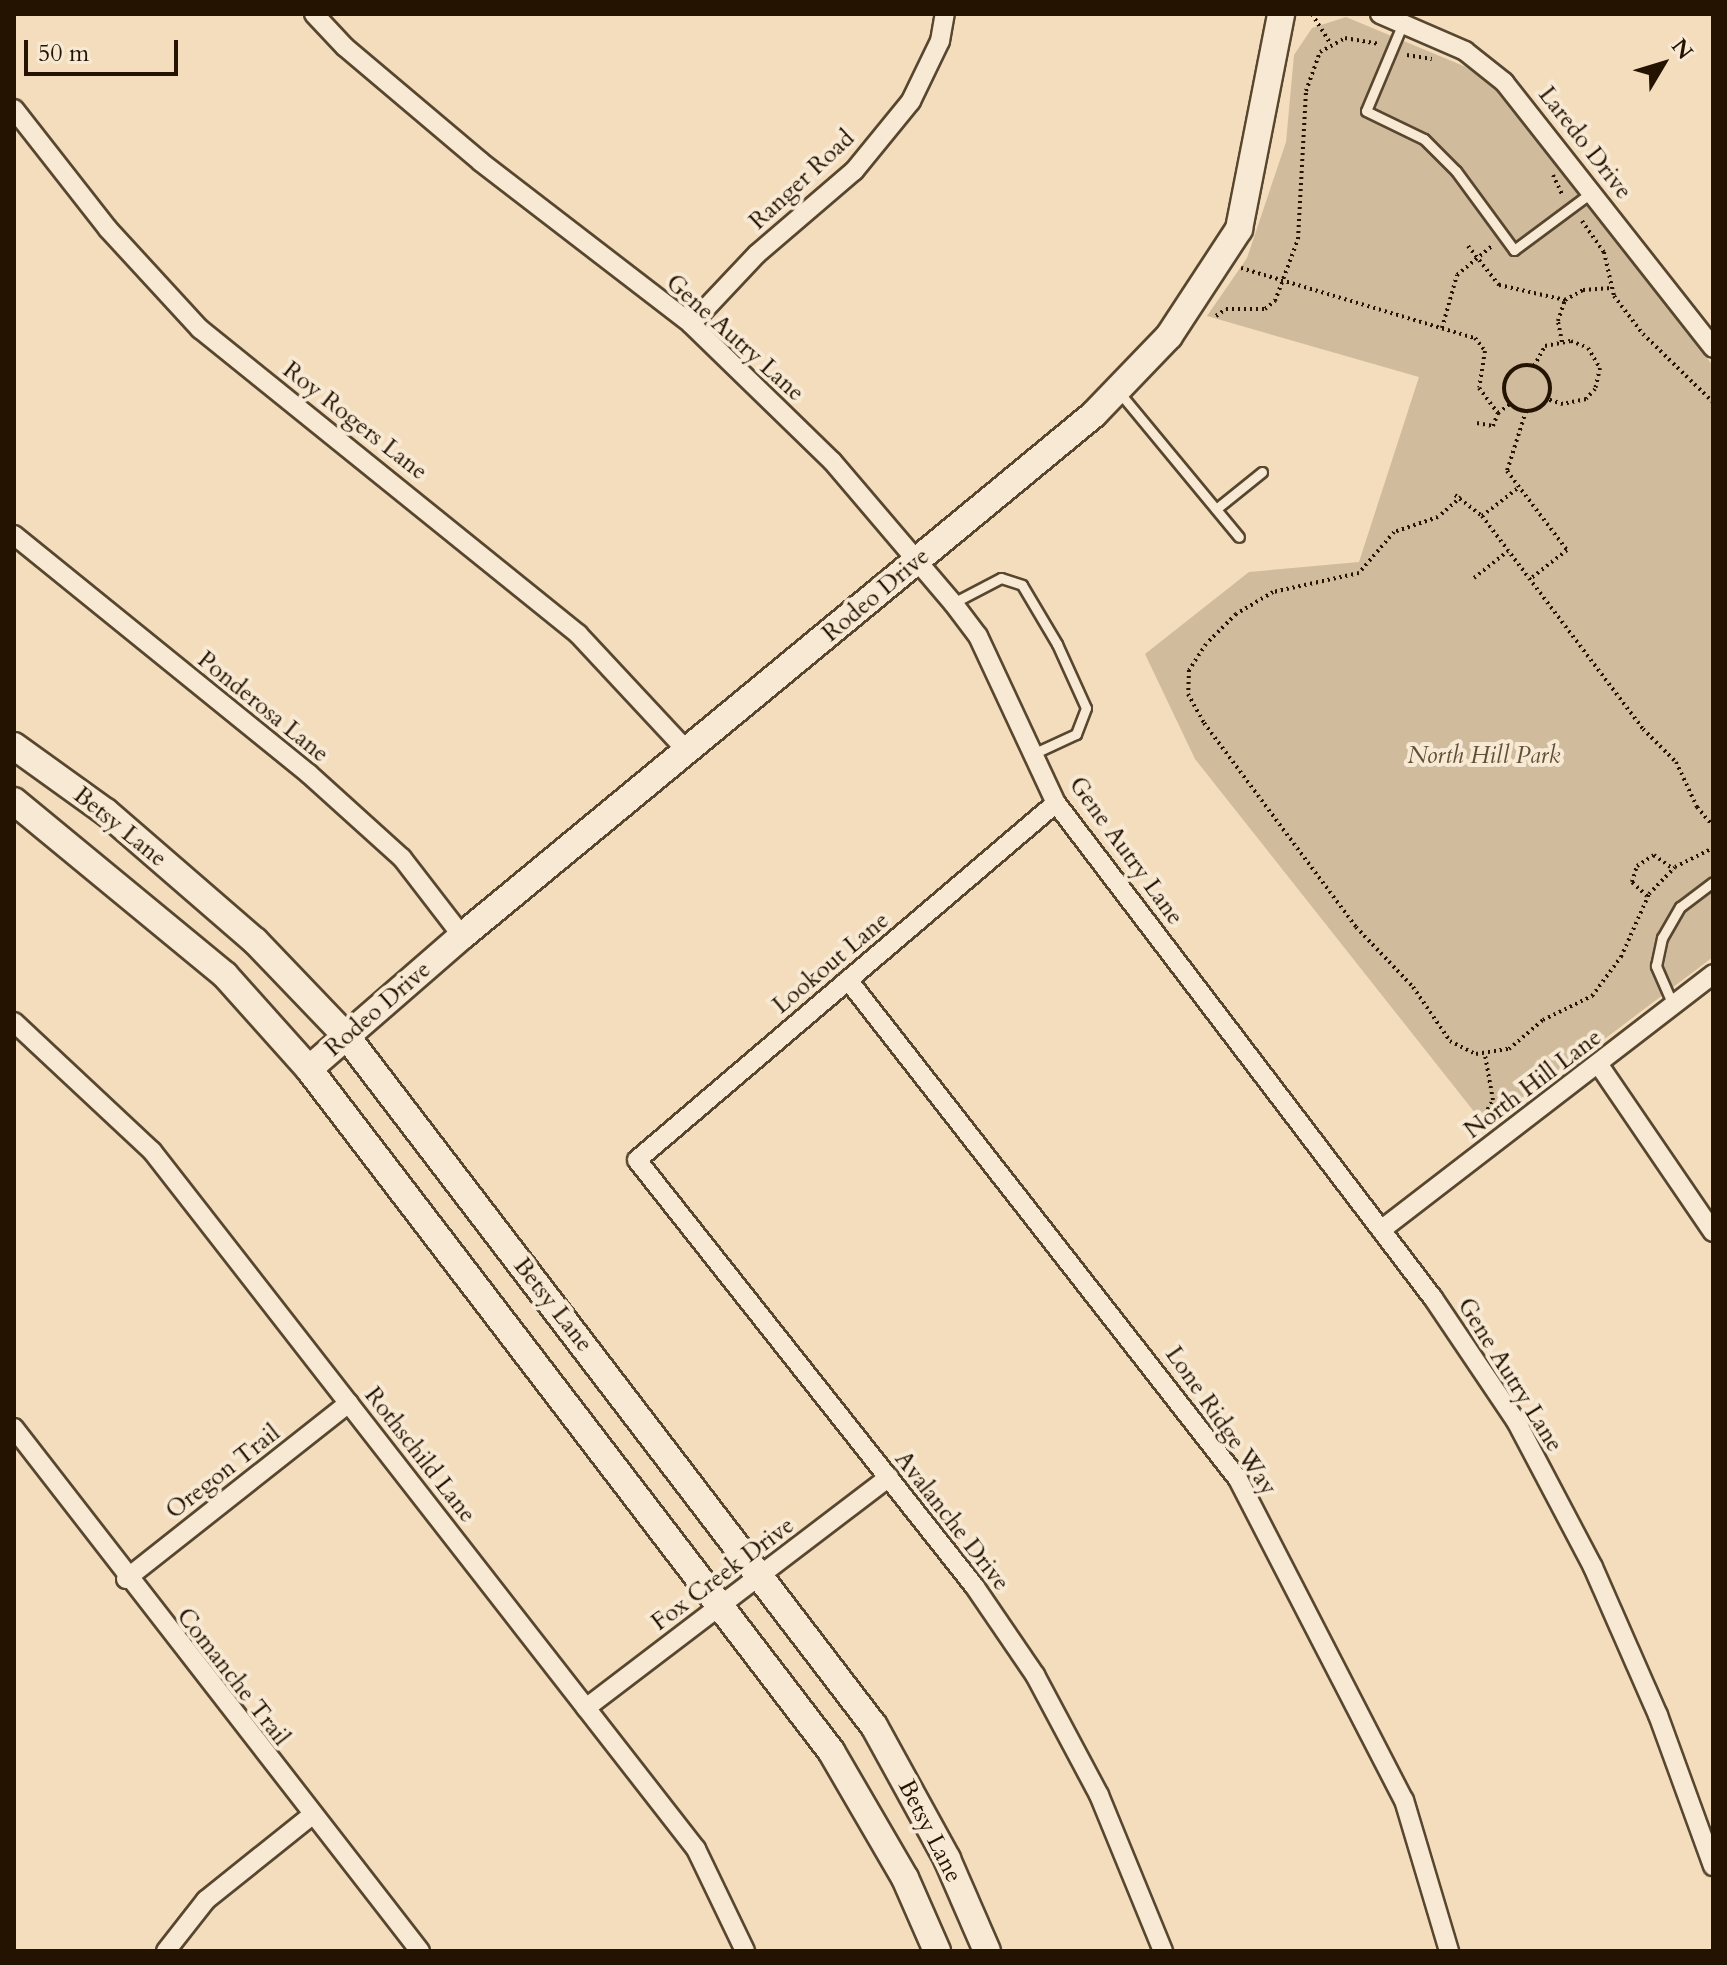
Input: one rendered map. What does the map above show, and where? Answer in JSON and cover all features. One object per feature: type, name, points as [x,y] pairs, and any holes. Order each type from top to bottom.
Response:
[{"type":"main road","name":"Rodeo Drive","points":[[309,1069],[462,936],[919,559],[1118,390],[1169,336],[1239,229],[1281,14]]},
{"type":"main road","name":"Betsy Lane","points":[[14,746],[106,812],[255,941],[347,1037],[874,1726],[947,1859],[987,1951]]},
{"type":"main road","name":"Betsy Lane","points":[[14,801],[225,975],[309,1069],[723,1604],[831,1751],[905,1878],[937,1951]]},
{"type":"street","name":"Gene Autry Lane","points":[[314,14],[345,47],[481,162],[691,324],[832,461],[919,559],[978,636],[1056,803],[1381,1230],[1516,1421],[1593,1567],[1658,1715],[1713,1866]]},
{"type":"street","name":"Ranger Road","points":[[691,324],[757,254],[863,159],[911,101],[940,41],[945,14]]},
{"type":"street","name":"Laredo Drive","points":[[1380,14],[1465,51],[1504,82],[1593,191],[1713,348]]},
{"type":"street","name":"Roy Rogers Lane","points":[[14,109],[21,132],[200,329],[578,634],[687,751]]},
{"type":"street","name":"Ponderosa Lane","points":[[14,535],[309,774],[402,858],[462,936]]},
{"type":"street","name":"Lookout Lane","points":[[637,1160],[1056,803]]},
{"type":"street","name":"North Hill Lane","points":[[1381,1230],[1599,1065],[1713,974]]},
{"type":"street","name":"Lone Ridge Way","points":[[848,980],[1238,1479],[1404,1800],[1449,1951]]},
{"type":"street","name":"Rothschild Lane","points":[[14,1022],[152,1151],[696,1849],[745,1951]]},
{"type":"street","points":[[1599,1065],[1713,1232]]},
{"type":"street","name":"Avalanche Drive","points":[[637,1160],[975,1587],[1035,1675],[1099,1795],[1163,1951]]},
{"type":"street","name":"Oregon Trail","points":[[126,1579],[349,1403]]},
{"type":"street","name":"Comanche Trail","points":[[14,1428],[126,1579],[420,1951]]},
{"type":"street","name":"Fox Creek Drive","points":[[586,1708],[889,1477]]},
{"type":"street","points":[[166,1951],[206,1900],[311,1816]]},
{"type":"lane","points":[[1403,23],[1366,111],[1424,139],[1456,171],[1514,250],[1593,191]]},
{"type":"lane","points":[[1118,390],[1239,537]]},
{"type":"lane","points":[[1216,509],[1262,472]]},
{"type":"lane","points":[[953,603],[1001,578],[1022,585],[1057,644],[1086,708],[1076,734],[1035,753]]},
{"type":"lane","points":[[1673,1005],[1662,989],[1656,966],[1662,938],[1680,907],[1713,882]]},
{"type":"path","points":[[1312,14],[1330,43]]},
{"type":"path","points":[[1216,316],[1226,309],[1272,306],[1283,280],[1300,221],[1306,91],[1313,67],[1330,43],[1345,38],[1379,44]]},
{"type":"path","points":[[1407,55],[1447,63]]},
{"type":"path","points":[[1553,171],[1564,198]]},
{"type":"path","points":[[1582,221],[1604,252],[1611,288],[1643,334],[1713,402]]},
{"type":"path","points":[[1442,328],[1457,275],[1504,237]]},
{"type":"path","points":[[1468,246],[1510,290],[1565,300],[1583,290],[1611,288]]},
{"type":"path","points":[[1221,257],[1283,280],[1442,328],[1481,344],[1484,365],[1479,388],[1498,413]]},
{"type":"path","points":[[1562,342],[1558,321],[1565,300]]},
{"type":"path","points":[[1530,579],[1567,550],[1507,471],[1526,411],[1547,399],[1574,403],[1586,399],[1599,380],[1600,368],[1588,348],[1562,342],[1545,346],[1534,366]]},
{"type":"path","points":[[1534,366],[1549,383],[1547,399]]},
{"type":"path","points":[[1526,411],[1510,404],[1504,391],[1507,376],[1519,367],[1534,366]]},
{"type":"path","points":[[1477,423],[1493,426],[1498,413],[1510,404]]},
{"type":"path","points":[[1482,516],[1519,488]]},
{"type":"path","points":[[1713,826],[1697,807],[1676,762],[1643,729],[1482,516],[1458,496],[1438,517],[1394,532],[1368,565],[1348,579],[1273,592],[1255,601],[1206,644],[1187,682],[1204,723],[1327,891],[1413,987],[1450,1041],[1485,1055],[1509,1049],[1543,1020],[1601,987],[1621,957],[1647,896],[1673,869],[1713,848]]},
{"type":"path","points":[[1474,578],[1508,551]]},
{"type":"path","points":[[1647,896],[1632,882],[1642,860],[1654,855],[1673,869]]},
{"type":"path","points":[[1479,1125],[1493,1100],[1485,1055]]},
{"type":"green space","name":"North Hill Park","points":[[1346,17],[1466,67],[1513,101],[1713,366],[1713,957],[1487,1128],[1195,759],[1145,654],[1249,572],[1359,562],[1419,377],[1207,316],[1247,258],[1286,142],[1294,55],[1312,28]]}]
